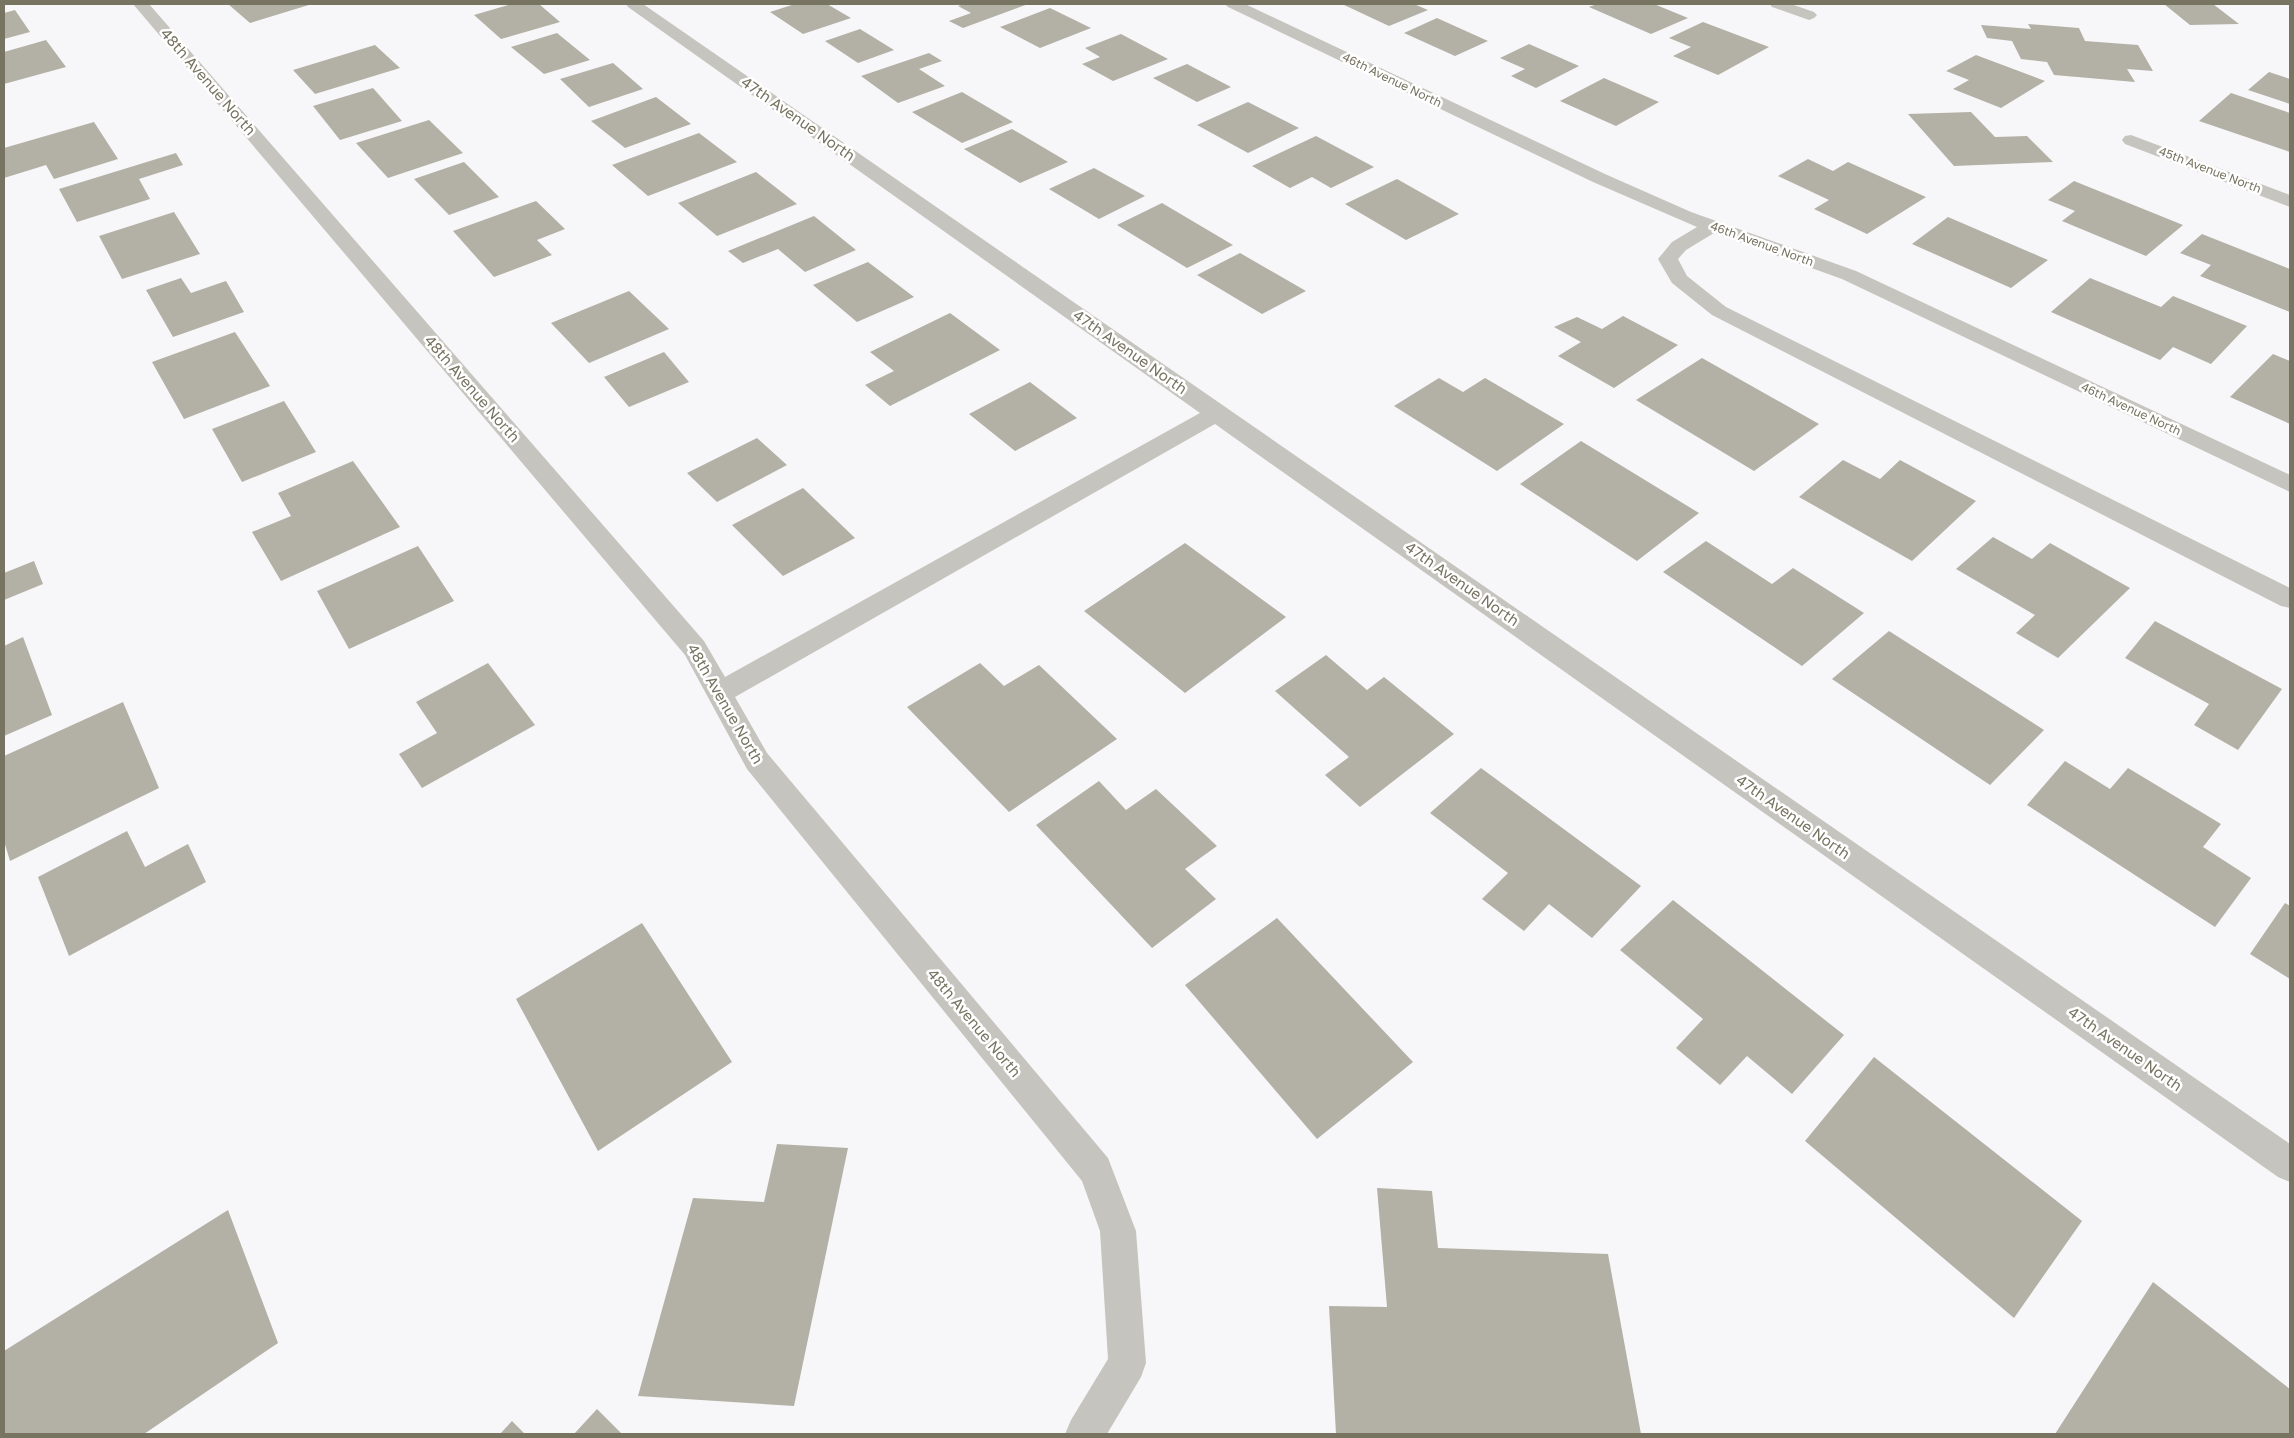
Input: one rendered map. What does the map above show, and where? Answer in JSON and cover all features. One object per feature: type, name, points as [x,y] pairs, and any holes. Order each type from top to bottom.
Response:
[{"type":"street","name":"48th Avenue North","points":[[141,4],[695,648],[757,761],[1096,1170],[1118,1231],[1127,1363],[1084,1434]]},
{"type":"street","name":"47th Avenue North","points":[[633,4],[2290,1165]]},
{"type":"street","name":"46th Avenue North","points":[[1233,4],[1599,178],[1684,216],[1849,275],[2290,484]]},
{"type":"street","points":[[1777,4],[1809,16]]},
{"type":"street","name":"45th Avenue North","points":[[2131,140],[2290,201]]},
{"type":"street","points":[[1714,226],[1679,246],[1668,260],[1678,279],[1719,311],[2290,599]]},
{"type":"street","points":[[719,692],[1217,413]]},
{"type":"building","points":[[228,4],[312,4],[250,23]]},
{"type":"building","points":[[512,4],[539,4],[560,22],[501,39],[474,15]]},
{"type":"building","points":[[795,4],[827,4],[851,18],[803,34],[770,12]]},
{"type":"building","points":[[964,4],[1028,4],[963,28],[949,21],[971,13],[958,6]]},
{"type":"building","points":[[1342,4],[1414,4],[1428,10],[1389,26]]},
{"type":"building","points":[[1597,4],[1654,4],[1688,18],[1651,34],[1589,7]]},
{"type":"building","points":[[2164,4],[2213,4],[2239,24],[2190,25]]},
{"type":"building","points":[[1050,8],[1091,28],[1040,48],[1000,27]]},
{"type":"building","points":[[15,10],[30,32],[4,39],[4,13]]},
{"type":"building","points":[[1437,18],[1488,41],[1455,56],[1404,33]]},
{"type":"building","points":[[1703,22],[1769,47],[1718,75],[1673,56],[1691,47],[1669,38]]},
{"type":"building","points":[[2028,24],[2079,28],[2085,41],[2138,45],[2153,71],[2127,69],[2135,82],[2054,75],[2047,62],[2021,59],[2012,41],[1987,38],[1981,25],[2031,29]]},
{"type":"building","points":[[860,29],[894,50],[858,63],[825,41]]},
{"type":"building","points":[[557,33],[590,60],[544,74],[511,47]]},
{"type":"building","points":[[1121,34],[1168,59],[1113,81],[1082,64],[1100,57],[1085,48]]},
{"type":"building","points":[[46,40],[66,67],[4,84],[4,52]]},
{"type":"building","points":[[1529,44],[1579,66],[1536,88],[1511,76],[1525,69],[1500,58]]},
{"type":"building","points":[[375,45],[400,68],[315,94],[293,70]]},
{"type":"building","points":[[929,53],[942,61],[919,69],[945,86],[898,103],[861,76]]},
{"type":"building","points":[[1976,55],[2045,81],[2001,108],[1953,89],[1969,80],[1946,71]]},
{"type":"building","points":[[613,63],[643,89],[589,107],[560,79]]},
{"type":"building","points":[[1187,64],[1231,87],[1197,102],[1153,78]]},
{"type":"building","points":[[2269,72],[2290,79],[2290,104],[2248,90]]},
{"type":"building","points":[[1604,78],[1659,102],[1616,126],[1560,101]]},
{"type":"building","points":[[373,88],[402,121],[340,140],[313,106]]},
{"type":"building","points":[[962,92],[1013,122],[962,143],[912,112]]},
{"type":"building","points":[[2231,93],[2290,113],[2290,152],[2199,121]]},
{"type":"building","points":[[656,97],[691,124],[625,148],[591,121]]},
{"type":"building","points":[[1248,102],[1299,128],[1248,153],[1197,125]]},
{"type":"building","points":[[1971,112],[1995,137],[2027,136],[2053,162],[1954,166],[1908,114]]},
{"type":"building","points":[[429,120],[463,153],[388,178],[356,143]]},
{"type":"building","points":[[94,122],[118,159],[54,179],[46,165],[4,178],[4,148]]},
{"type":"building","points":[[1012,129],[1068,162],[1020,183],[964,149]]},
{"type":"building","points":[[699,133],[737,162],[648,196],[612,165]]},
{"type":"building","points":[[1316,136],[1374,167],[1331,188],[1312,177],[1290,188],[1252,166]]},
{"type":"building","points":[[176,153],[183,165],[139,179],[150,199],[77,222],[59,189]]},
{"type":"building","points":[[1808,159],[1833,171],[1848,162],[1926,197],[1867,234],[1814,209],[1829,200],[1778,176]]},
{"type":"building","points":[[464,162],[499,197],[449,215],[414,179]]},
{"type":"building","points":[[1094,168],[1145,196],[1099,219],[1049,189]]},
{"type":"building","points":[[756,172],[797,204],[717,236],[678,203]]},
{"type":"building","points":[[1397,179],[1459,214],[1406,240],[1345,204]]},
{"type":"building","points":[[2074,181],[2183,225],[2146,256],[2062,221],[2075,211],[2048,200]]},
{"type":"building","points":[[536,201],[565,229],[537,240],[552,255],[494,277],[453,231]]},
{"type":"building","points":[[1162,203],[1233,245],[1187,268],[1117,225]]},
{"type":"building","points":[[174,212],[200,254],[122,279],[99,236]]},
{"type":"building","points":[[814,216],[856,250],[805,272],[778,249],[743,263],[728,251]]},
{"type":"building","points":[[1948,217],[2048,260],[2011,288],[1912,244]]},
{"type":"building","points":[[2202,234],[2290,269],[2290,312],[2200,276],[2211,265],[2180,253]]},
{"type":"building","points":[[1240,253],[1306,291],[1262,314],[1197,275]]},
{"type":"building","points":[[868,262],[914,297],[857,322],[813,285]]},
{"type":"building","points":[[181,278],[191,293],[226,281],[244,312],[173,337],[146,290]]},
{"type":"building","points":[[2090,278],[2161,307],[2173,296],[2247,326],[2211,364],[2173,347],[2160,360],[2051,312]]},
{"type":"building","points":[[629,291],[669,329],[589,363],[551,323]]},
{"type":"building","points":[[950,313],[1000,350],[890,406],[865,385],[894,371],[870,352]]},
{"type":"building","points":[[1623,316],[1678,345],[1614,388],[1558,356],[1581,342],[1554,327],[1577,317],[1602,329]]},
{"type":"building","points":[[235,332],[270,386],[184,419],[152,362]]},
{"type":"building","points":[[664,352],[689,382],[629,407],[604,377]]},
{"type":"building","points":[[2273,354],[2290,361],[2290,424],[2230,397]]},
{"type":"building","points":[[1702,358],[1819,424],[1754,471],[1636,400]]},
{"type":"building","points":[[1439,378],[1463,392],[1485,378],[1564,424],[1497,471],[1394,406]]},
{"type":"building","points":[[1030,382],[1077,418],[1015,451],[969,414]]},
{"type":"building","points":[[284,401],[316,452],[242,482],[212,429]]},
{"type":"building","points":[[757,438],[787,465],[717,502],[687,473]]},
{"type":"building","points":[[1581,441],[1699,513],[1637,561],[1520,484]]},
{"type":"building","points":[[1843,460],[1880,479],[1900,460],[1976,501],[1912,561],[1799,497]]},
{"type":"building","points":[[353,461],[400,527],[281,581],[252,532],[291,516],[278,493]]},
{"type":"building","points":[[803,488],[855,538],[783,576],[732,525]]},
{"type":"building","points":[[1993,537],[2032,559],[2050,543],[2130,588],[2058,658],[2016,633],[2035,615],[1956,569]]},
{"type":"building","points":[[1706,541],[1772,584],[1793,568],[1864,613],[1802,666],[1663,572]]},
{"type":"building","points":[[1185,543],[1286,617],[1185,693],[1084,611]]},
{"type":"building","points":[[418,546],[454,601],[349,649],[317,591]]},
{"type":"building","points":[[34,561],[43,584],[4,600],[4,573]]},
{"type":"building","points":[[2155,621],[2282,689],[2238,750],[2194,725],[2209,704],[2125,658]]},
{"type":"building","points":[[1889,631],[2044,730],[1990,785],[1832,679]]},
{"type":"building","points":[[23,637],[52,715],[4,736],[4,646]]},
{"type":"building","points":[[1326,655],[1367,690],[1384,677],[1454,734],[1360,807],[1325,775],[1349,757],[1275,691]]},
{"type":"building","points":[[488,663],[535,725],[422,788],[399,754],[437,733],[416,702]]},
{"type":"building","points":[[980,663],[1004,686],[1039,665],[1117,739],[1009,812],[907,707]]},
{"type":"building","points":[[123,702],[159,788],[10,861],[4,841],[4,756]]},
{"type":"building","points":[[2065,761],[2110,789],[2128,768],[2221,824],[2203,847],[2251,878],[2215,927],[2027,805]]},
{"type":"building","points":[[1481,768],[1641,886],[1592,938],[1549,904],[1524,931],[1482,899],[1508,873],[1430,813]]},
{"type":"building","points":[[1099,781],[1126,810],[1156,789],[1217,846],[1185,869],[1216,899],[1152,948],[1036,825]]},
{"type":"building","points":[[127,831],[145,867],[188,844],[206,882],[69,956],[38,877]]},
{"type":"building","points":[[1673,900],[1844,1035],[1792,1094],[1747,1056],[1720,1085],[1676,1048],[1703,1019],[1620,950]]},
{"type":"building","points":[[2285,903],[2290,906],[2290,979],[2250,954]]},
{"type":"building","points":[[1277,918],[1413,1062],[1317,1139],[1185,985]]},
{"type":"building","points":[[642,923],[732,1062],[598,1151],[516,999]]},
{"type":"building","points":[[1874,1057],[2082,1221],[2014,1318],[1805,1141]]},
{"type":"building","points":[[777,1144],[848,1148],[794,1406],[638,1396],[693,1198],[764,1202]]},
{"type":"building","points":[[1377,1188],[1432,1191],[1438,1248],[1608,1254],[1641,1434],[1336,1434],[1329,1306],[1387,1307]]},
{"type":"building","points":[[228,1210],[278,1343],[144,1434],[4,1434],[4,1351]]},
{"type":"building","points":[[2153,1282],[2290,1389],[2290,1434],[2055,1434]]},
{"type":"building","points":[[597,1409],[622,1434],[574,1434]]},
{"type":"building","points":[[512,1421],[525,1434],[500,1434]]}]
